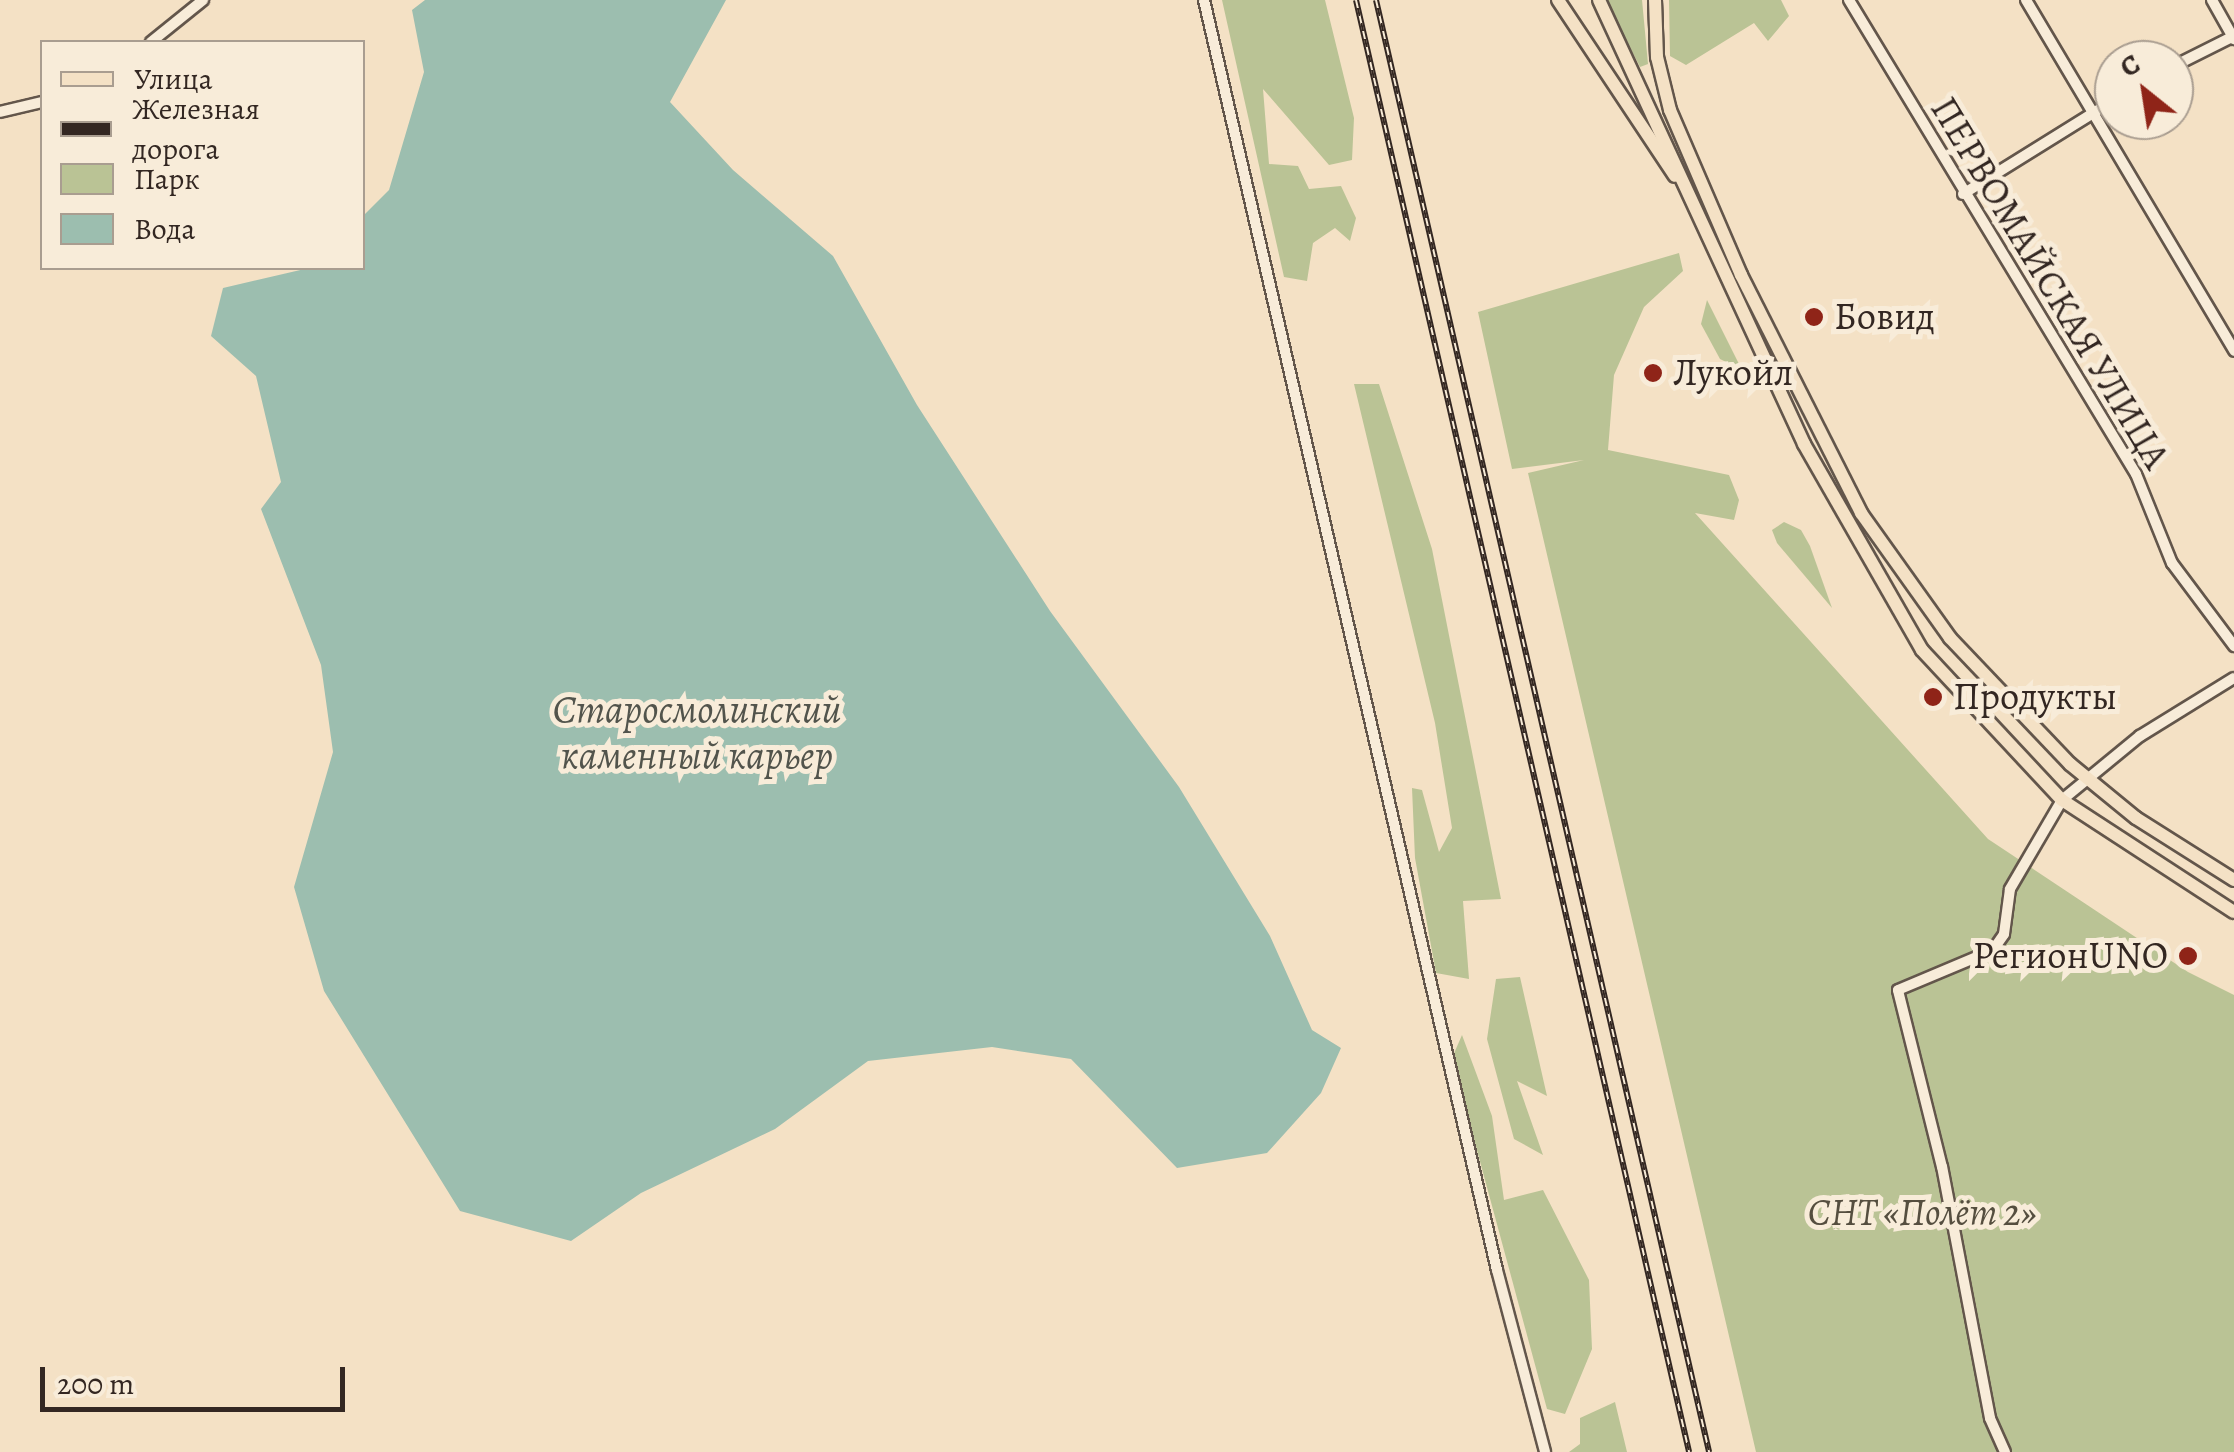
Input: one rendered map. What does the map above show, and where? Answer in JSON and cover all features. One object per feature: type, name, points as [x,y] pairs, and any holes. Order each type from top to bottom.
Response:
[{"type":"main road","points":[[1558,0],[1691,198]]},
{"type":"main road","points":[[1599,0],[1804,444],[1900,617],[1954,688],[2062,800],[2234,912]]},
{"type":"main road","points":[[1655,0],[1656,57],[1670,110],[1834,466],[1950,638],[2087,779],[2234,880]]},
{"type":"street","points":[[153,40],[203,0]]},
{"type":"street","points":[[1204,0],[1497,1270],[1545,1452]]},
{"type":"street","name":"ПЕРВОМАЙСКАЯ УЛИЦА","points":[[1849,0],[2136,474],[2172,563],[2234,646]]},
{"type":"street","points":[[1963,194],[2094,112],[2026,0]]},
{"type":"street","points":[[2194,56],[2234,37],[2212,0]]},
{"type":"street","points":[[0,112],[40,102]]},
{"type":"street","points":[[2110,140],[2234,351]]},
{"type":"street","points":[[2005,1452],[1990,1418],[1942,1167],[1898,990],[1994,950],[2004,934],[2010,890],[2062,800],[2140,736],[2234,678]]},
{"type":"green space","points":[[1222,0],[1325,0],[1354,118],[1352,160],[1329,165],[1263,89],[1269,164],[1298,166],[1309,189],[1341,186],[1356,218],[1350,241],[1335,228],[1313,243],[1307,281],[1284,277]]},
{"type":"green space","points":[[1606,0],[1642,0],[1648,64],[1640,67]]},
{"type":"green space","points":[[1669,0],[1781,0],[1789,16],[1768,41],[1754,23],[1686,65],[1670,56]]},
{"type":"green space","name":"СНТ «Полёт 2»","points":[[1679,253],[1683,271],[1644,307],[1614,375],[1608,450],[1729,475],[1739,500],[1734,520],[1695,513],[1988,839],[2188,972],[2234,995],[2234,1452],[1756,1452],[1528,473],[1584,460],[1512,469],[1478,312]]},
{"type":"green space","points":[[1707,300],[1742,370],[1720,359],[1701,324]]},
{"type":"green space","points":[[1354,384],[1379,384],[1432,549],[1501,899],[1463,901],[1469,979],[1436,973],[1415,858],[1412,788],[1422,790],[1439,852],[1452,828],[1435,723]]},
{"type":"green space","points":[[1784,522],[1801,530],[1810,546],[1832,608],[1777,543],[1772,530]]},
{"type":"green space","points":[[1520,977],[1547,1096],[1517,1081],[1543,1155],[1514,1139],[1487,1039],[1496,979]]},
{"type":"green space","points":[[1462,1035],[1492,1116],[1504,1200],[1543,1190],[1589,1280],[1592,1349],[1565,1414],[1547,1409],[1452,1058]]},
{"type":"green space","points":[[1615,1402],[1627,1452],[1569,1452],[1580,1444],[1580,1418]]},
{"type":"water","name":"Старосмолинский каменный карьер","points":[[425,0],[726,0],[670,102],[733,170],[833,256],[917,405],[1050,611],[1179,787],[1270,936],[1312,1030],[1341,1048],[1321,1093],[1267,1153],[1177,1168],[1071,1059],[992,1047],[868,1061],[775,1129],[641,1193],[571,1241],[460,1211],[324,991],[294,887],[333,752],[321,665],[261,509],[281,482],[256,376],[211,336],[223,288],[300,270],[365,270],[365,214],[389,190],[424,72],[412,10]]},
{"type":"railway","points":[[1356,0],[1689,1452]]},
{"type":"railway","points":[[1376,0],[1709,1452]]},
{"type":"place","name":"Бовид","points":[[1814,317]]},
{"type":"place","name":"Лукойл","points":[[1653,373]]},
{"type":"place","name":"Продукты","points":[[1933,697]]},
{"type":"place","name":"РегионUNO","points":[[2188,956]]}]
